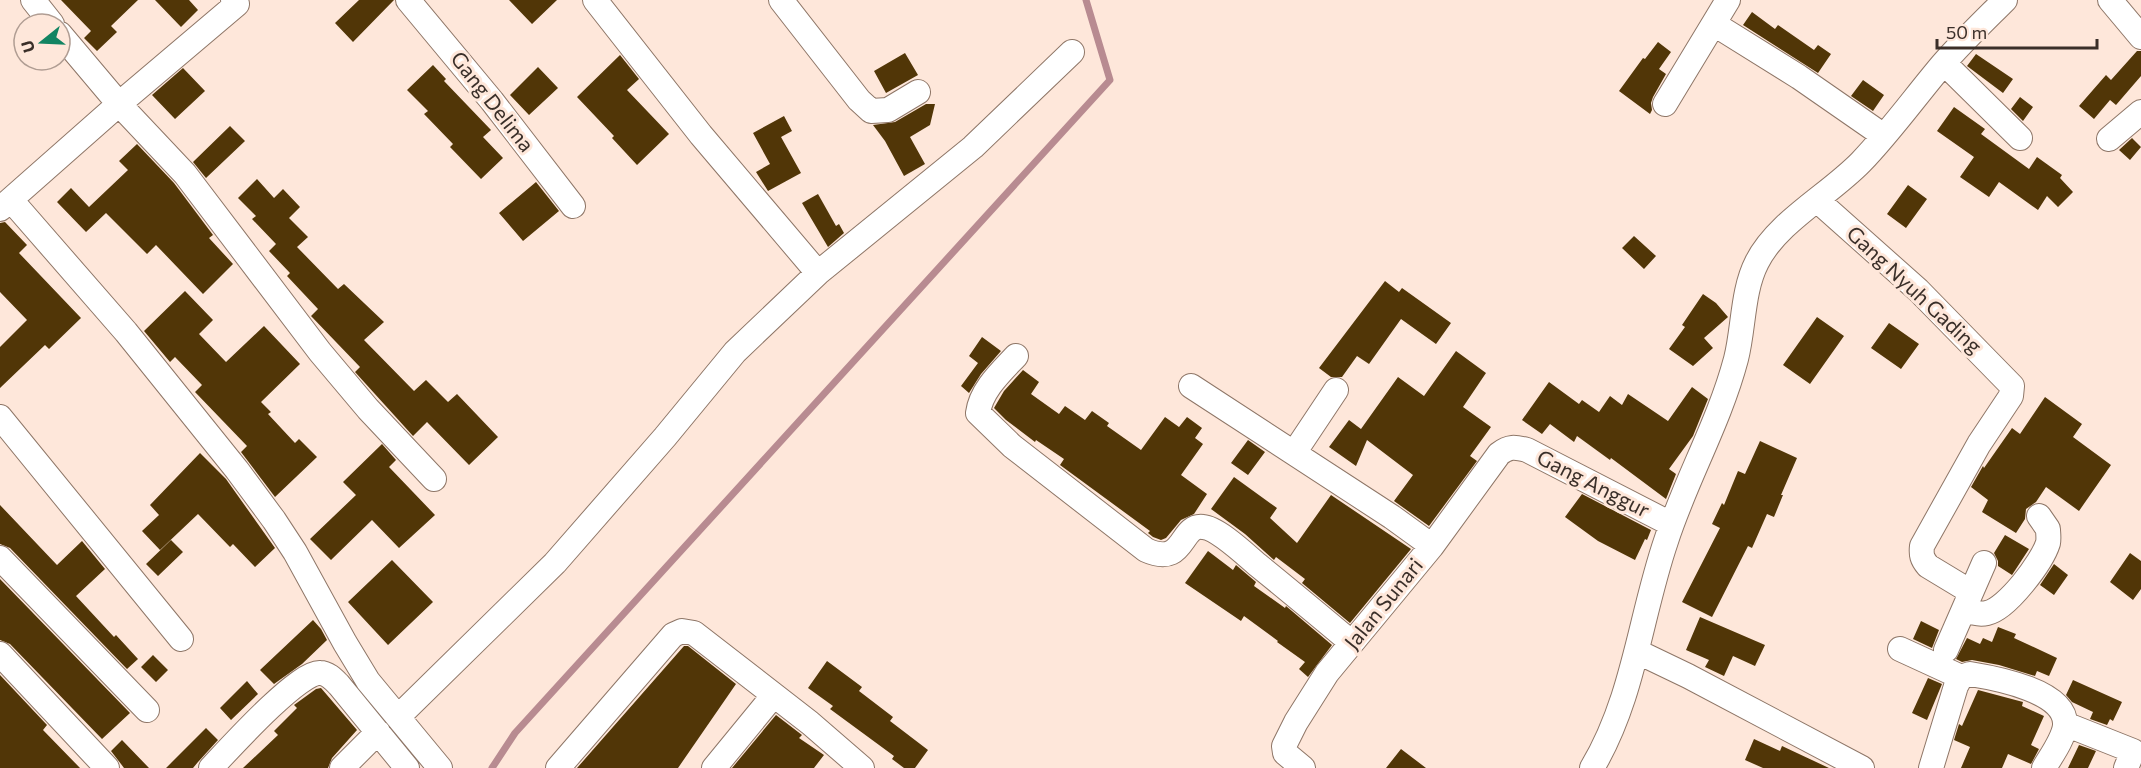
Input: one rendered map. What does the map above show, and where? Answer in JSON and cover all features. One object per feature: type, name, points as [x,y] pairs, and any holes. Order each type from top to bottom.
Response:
[{"type":"street","points":[[33,0],[42,12]]},
{"type":"street","name":"Gang Delima","points":[[408,0],[492,101],[573,206]]},
{"type":"street","points":[[595,0],[701,135],[818,273]]},
{"type":"street","points":[[781,0],[859,100],[871,111],[888,110],[918,92]]},
{"type":"street","points":[[1665,104],[1728,0]]},
{"type":"street","points":[[1592,768],[1606,744],[1638,652],[1655,574],[1671,524],[1723,399],[1736,358],[1750,282],[1756,263],[1768,245],[1788,224],[1818,201],[1862,161],[1944,63],[2005,0]]},
{"type":"street","points":[[2110,0],[2141,37]]},
{"type":"street","points":[[235,2],[5,205],[126,332],[274,520],[295,552],[368,681],[440,768]]},
{"type":"street","points":[[1714,24],[1799,77],[1884,135]]},
{"type":"street","points":[[72,48],[119,104],[185,174],[285,307],[361,401],[434,479]]},
{"type":"street","points":[[398,717],[555,563],[665,438],[735,352],[818,273],[973,147],[1072,51]]},
{"type":"street","points":[[1944,63],[2020,138]]},
{"type":"street","points":[[2109,139],[2141,112]]},
{"type":"street","name":"Gang Nyuh Gading","points":[[1818,201],[1918,290],[2012,386],[2011,396],[1979,444],[1922,546],[1923,561],[1967,600]]},
{"type":"street","points":[[1016,356],[992,383],[979,404],[978,412],[1012,446],[1146,550],[1158,555],[1166,555],[1173,552],[1194,528],[1201,526],[1210,529],[1236,547],[1352,643]]},
{"type":"street","points":[[1191,386],[1383,511],[1431,546]]},
{"type":"street","points":[[1294,453],[1336,390]]},
{"type":"street","points":[[0,417],[181,639]]},
{"type":"street","name":"Gang Anggur","points":[[1514,447],[1543,457],[1671,524]]},
{"type":"street","name":"Jalan Sunari","points":[[1303,768],[1285,753],[1284,742],[1327,673],[1431,546],[1499,454],[1514,447]]},
{"type":"street","points":[[1967,600],[1975,614],[1986,614],[1995,610],[2016,592],[2047,545],[2048,529],[2039,516]]},
{"type":"street","points":[[0,558],[147,710]]},
{"type":"street","points":[[1946,650],[1984,563]]},
{"type":"street","points":[[558,768],[678,632],[694,633],[810,723],[862,768]]},
{"type":"street","points":[[1900,649],[1961,676],[1970,674],[1982,676],[2039,693],[2055,702],[2063,714],[2064,732],[2044,768]]},
{"type":"street","points":[[1638,652],[1862,768]]},
{"type":"street","points":[[0,654],[107,768]]},
{"type":"street","points":[[211,768],[283,695],[310,675],[320,672],[330,676],[339,685],[407,768]]},
{"type":"street","points":[[1931,768],[1951,698],[1961,676]]},
{"type":"street","points":[[714,768],[773,696]]},
{"type":"street","points":[[2065,724],[2133,751],[2126,768]]},
{"type":"street","points":[[342,768],[378,732]]},
{"type":"building","points":[[61,0],[138,0],[111,26],[117,32],[97,51],[84,38],[91,31]]},
{"type":"building","points":[[155,0],[189,0],[198,10],[181,27]]},
{"type":"building","points":[[359,0],[394,0],[353,42],[335,23]]},
{"type":"building","points":[[509,0],[557,0],[532,24]]},
{"type":"building","points":[[1752,12],[1775,29],[1778,25],[1814,50],[1818,45],[1831,54],[1818,73],[1743,25]]},
{"type":"building","points":[[1658,42],[1671,52],[1659,69],[1666,74],[1653,97],[1650,114],[1619,91]]},
{"type":"building","points":[[2137,51],[2141,51],[2141,76],[2116,105],[2110,100],[2094,119],[2079,106],[2106,75],[2111,80]]},
{"type":"building","points":[[905,53],[918,75],[886,93],[874,71]]},
{"type":"building","points":[[1976,54],[2013,79],[2003,93],[1967,66]]},
{"type":"building","points":[[620,55],[639,79],[627,90],[669,134],[637,165],[612,138],[614,136],[577,97]]},
{"type":"building","points":[[433,65],[446,79],[444,81],[491,130],[483,137],[503,158],[481,179],[450,147],[453,144],[424,114],[428,111],[407,90]]},
{"type":"building","points":[[538,67],[558,88],[529,115],[510,95]]},
{"type":"building","points":[[183,68],[205,91],[175,119],[152,95]]},
{"type":"building","points":[[1863,80],[1884,95],[1873,111],[1851,96]]},
{"type":"building","points":[[2020,97],[2033,107],[2023,121],[2011,109]]},
{"type":"building","points":[[926,104],[935,104],[930,125],[910,137],[925,164],[904,176],[885,141],[873,125],[895,122]]},
{"type":"building","points":[[1954,107],[1985,129],[1981,134],[2029,169],[2037,157],[2062,175],[2060,178],[2073,192],[2058,207],[2047,196],[2038,210],[1999,182],[1989,197],[1960,177],[1974,157],[1937,131]]},
{"type":"building","points":[[784,116],[792,131],[781,137],[801,173],[768,191],[756,172],[770,164],[753,133]]},
{"type":"building","points":[[230,126],[245,141],[206,178],[193,162]]},
{"type":"building","points":[[2132,138],[2141,147],[2130,160],[2119,150]]},
{"type":"building","points":[[137,144],[174,183],[213,235],[209,238],[233,264],[203,294],[156,245],[147,254],[106,213],[86,232],[57,202],[71,188],[89,207],[128,170],[119,161]]},
{"type":"building","points":[[257,179],[274,198],[283,189],[300,207],[289,218],[308,237],[297,247],[338,289],[344,284],[384,322],[364,340],[414,391],[426,380],[448,402],[457,394],[498,437],[469,465],[427,422],[413,436],[355,372],[360,367],[311,316],[318,309],[287,276],[290,273],[269,251],[276,244],[252,219],[256,216],[238,198]]},
{"type":"building","points":[[536,182],[559,211],[523,241],[499,213]]},
{"type":"building","points":[[1908,185],[1927,199],[1906,228],[1887,214]]},
{"type":"building","points":[[818,194],[836,226],[839,224],[844,233],[828,247],[802,203]]},
{"type":"building","points":[[5,222],[27,245],[19,253],[81,318],[49,349],[45,345],[0,388],[0,347],[27,320],[0,292],[0,223]]},
{"type":"building","points":[[1634,236],[1656,256],[1644,269],[1622,248]]},
{"type":"building","points":[[1385,281],[1399,292],[1402,288],[1451,323],[1436,344],[1401,319],[1369,364],[1357,356],[1342,377],[1331,377],[1319,368]]},
{"type":"building","points":[[185,291],[213,320],[199,334],[226,362],[264,326],[300,364],[261,402],[271,412],[268,414],[295,443],[299,439],[317,457],[275,497],[241,452],[247,446],[195,392],[202,385],[175,357],[170,362],[144,331]]},
{"type":"building","points":[[1703,294],[1716,303],[1728,317],[1704,338],[1713,348],[1693,366],[1669,349],[1685,327],[1682,325]]},
{"type":"building","points":[[1817,317],[1844,336],[1810,384],[1783,365]]},
{"type":"building","points":[[1889,323],[1919,344],[1901,369],[1871,348]]},
{"type":"building","points":[[982,337],[1001,351],[981,374],[969,393],[961,386],[978,363],[969,356]]},
{"type":"building","points":[[1456,351],[1486,373],[1463,407],[1491,427],[1470,456],[1477,461],[1429,526],[1394,501],[1413,475],[1367,440],[1356,466],[1329,447],[1349,420],[1361,429],[1398,377],[1424,396]]},
{"type":"building","points":[[1023,370],[1039,382],[1031,394],[1059,414],[1065,406],[1085,420],[1092,411],[1109,423],[1107,426],[1141,450],[1165,417],[1179,427],[1187,417],[1202,428],[1195,438],[1203,444],[1181,475],[1207,494],[1194,514],[1181,520],[1166,538],[1161,540],[1153,537],[1148,533],[1150,531],[1060,465],[1064,459],[1036,440],[1035,442],[1006,420],[994,408],[1004,391]]},
{"type":"building","points":[[1549,382],[1579,404],[1582,400],[1599,412],[1610,396],[1622,405],[1628,394],[1668,421],[1692,387],[1708,399],[1693,436],[1669,469],[1676,474],[1666,499],[1577,436],[1574,442],[1550,424],[1542,434],[1522,420]]},
{"type":"building","points":[[2045,397],[2082,424],[2073,437],[2111,465],[2079,511],[2046,487],[2036,502],[2026,509],[2025,519],[2016,533],[1982,512],[1988,500],[1971,487],[1983,466],[1984,468],[2012,428],[2020,434]]},
{"type":"building","points":[[1248,440],[1265,452],[1248,475],[1231,463]]},
{"type":"building","points":[[1760,441],[1797,458],[1774,517],[1767,514],[1752,548],[1748,546],[1712,617],[1682,602],[1720,528],[1712,524],[1722,503],[1724,505],[1738,471],[1745,474]]},
{"type":"building","points":[[382,444],[396,460],[389,467],[435,515],[399,548],[372,520],[331,560],[310,539],[356,495],[343,482]]},
{"type":"building","points":[[200,453],[226,479],[275,548],[255,567],[233,544],[230,547],[198,514],[160,550],[142,531],[159,515],[150,505]]},
{"type":"building","points":[[1234,477],[1277,508],[1270,518],[1297,543],[1331,495],[1411,549],[1350,623],[1302,583],[1305,579],[1276,557],[1274,560],[1245,534],[1211,509]]},
{"type":"building","points":[[1582,494],[1651,530],[1635,560],[1598,541],[1565,517]]},
{"type":"building","points":[[0,505],[57,565],[82,541],[105,569],[76,596],[138,659],[127,669],[10,548],[0,544]]},
{"type":"building","points":[[2005,535],[2029,549],[2012,575],[1998,566],[1994,553]]},
{"type":"building","points":[[171,540],[183,552],[158,576],[146,564]]},
{"type":"building","points":[[1208,551],[1233,570],[1236,565],[1256,582],[1254,586],[1285,608],[1286,606],[1332,645],[1308,677],[1299,669],[1305,662],[1278,641],[1244,616],[1241,621],[1185,583]]},
{"type":"building","points":[[2130,553],[2141,561],[2141,589],[2133,600],[2110,582]]},
{"type":"building","points":[[392,560],[433,602],[388,645],[348,602]]},
{"type":"building","points":[[2054,564],[2068,575],[2054,595],[2040,585]]},
{"type":"building","points":[[0,579],[130,713],[102,739],[10,644],[0,640]]},
{"type":"building","points":[[1700,617],[1765,645],[1755,666],[1733,656],[1724,676],[1705,667],[1709,660],[1686,650]]},
{"type":"building","points":[[313,620],[327,640],[302,664],[274,684],[260,670]]},
{"type":"building","points":[[1921,621],[1939,630],[1932,648],[1913,639]]},
{"type":"building","points":[[1998,627],[2016,634],[2014,638],[2057,658],[2049,676],[2037,671],[2035,676],[1999,665],[1972,660],[1962,662],[1956,659],[1967,638],[1980,644],[1983,638],[1992,642]]},
{"type":"building","points":[[684,646],[688,646],[736,684],[678,768],[577,768]]},
{"type":"building","points":[[153,655],[168,670],[156,682],[141,667]]},
{"type":"building","points":[[827,661],[862,687],[859,691],[893,717],[890,721],[928,750],[915,768],[904,768],[892,759],[894,756],[830,709],[833,706],[808,688]]},
{"type":"building","points":[[0,675],[47,725],[43,730],[80,768],[0,768]]},
{"type":"building","points":[[1928,678],[1942,684],[1927,720],[1912,713]]},
{"type":"building","points":[[2073,680],[2122,702],[2113,721],[2110,719],[2107,725],[2090,719],[2093,712],[2072,702],[2066,695]]},
{"type":"building","points":[[247,681],[258,694],[231,720],[220,708]]},
{"type":"building","points":[[321,688],[357,730],[332,758],[328,768],[243,768],[278,735],[274,731],[297,708],[294,705],[316,689]]},
{"type":"building","points":[[1978,690],[2023,702],[2022,706],[2044,716],[2031,745],[2039,749],[2031,764],[2008,754],[2002,768],[1961,768],[1970,747],[1954,740],[1959,724],[1962,726]]},
{"type":"building","points":[[776,715],[802,735],[799,738],[824,755],[814,768],[732,768]]},
{"type":"building","points":[[206,728],[218,740],[193,768],[166,768]]},
{"type":"building","points":[[1754,739],[1780,751],[1782,746],[1829,768],[1763,768],[1745,760]]},
{"type":"building","points":[[122,740],[149,768],[124,768],[111,751]]},
{"type":"building","points":[[2079,745],[2096,751],[2088,768],[2068,768]]},
{"type":"building","points":[[1401,749],[1426,768],[1386,768]]},
{"type":"waterway","points":[[492,768],[515,733],[1110,80],[1086,0]]}]
